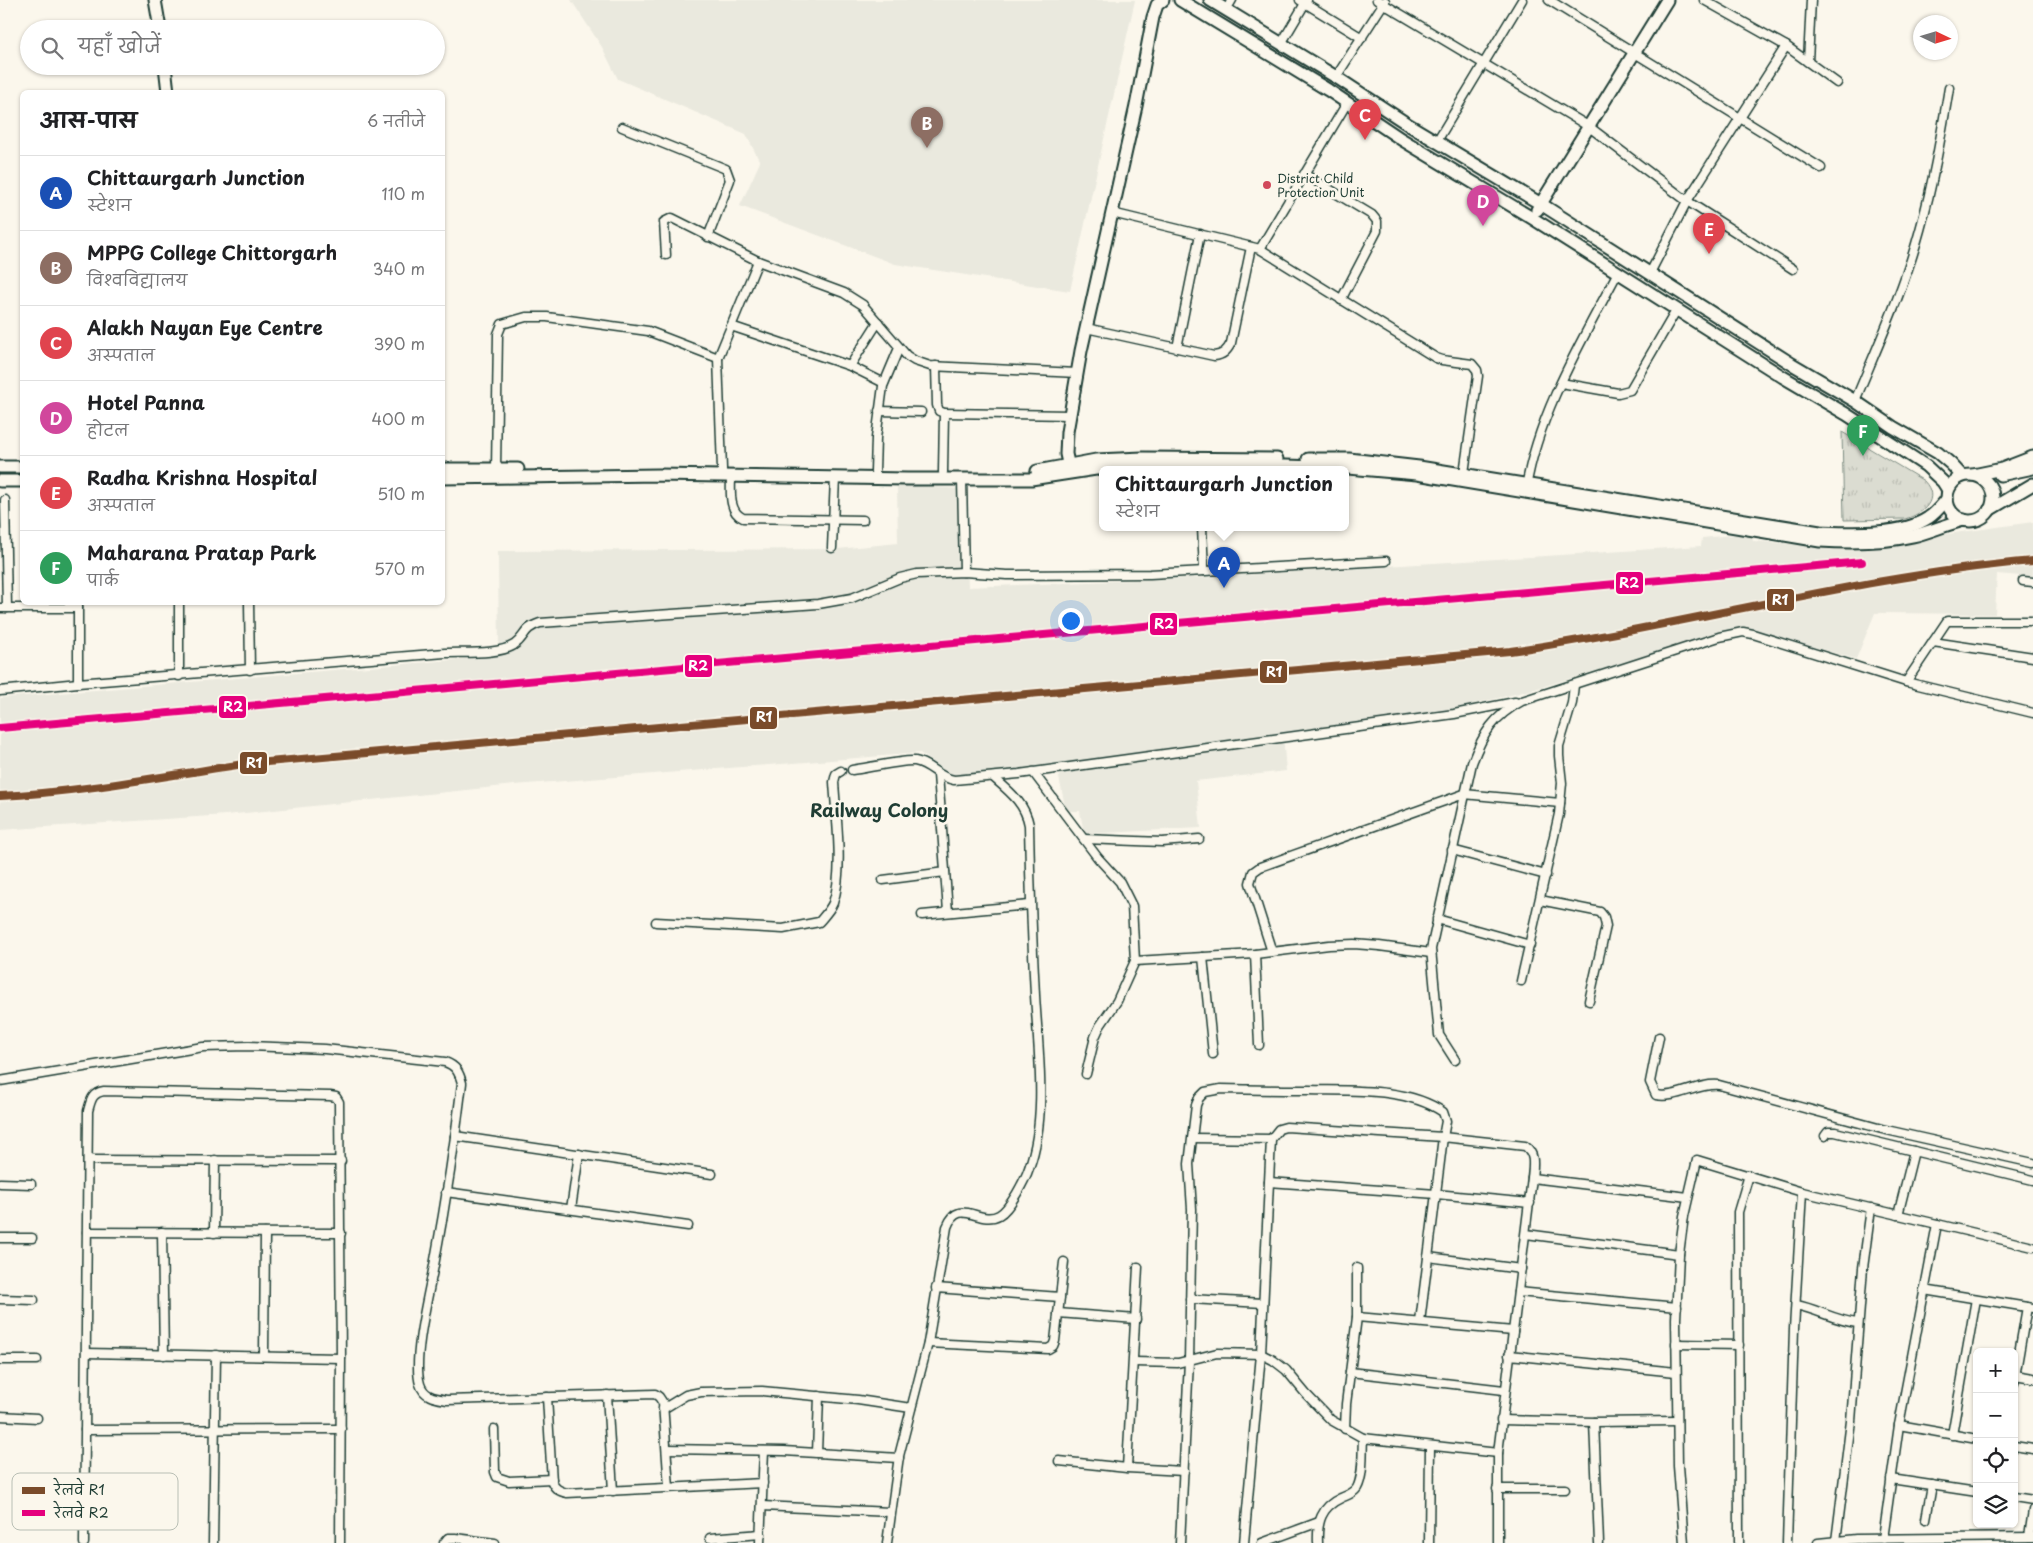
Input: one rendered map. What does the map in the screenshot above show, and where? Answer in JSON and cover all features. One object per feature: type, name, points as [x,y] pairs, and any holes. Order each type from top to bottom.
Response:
[{"type":"main road","points":[[156,0],[159,20]]},
{"type":"main road","points":[[1069,469],[1066,454],[1070,415],[1086,328],[1136,106],[1153,17],[1157,5],[1163,0]]},
{"type":"main road","points":[[1180,0],[1347,103],[1401,139],[1532,218],[1926,466],[1940,478],[1948,495],[1950,508],[1956,516],[1964,520]]},
{"type":"main road","points":[[1210,0],[1229,5],[1280,44],[1336,77],[1409,125],[1541,204],[1792,364],[1938,453],[1951,464],[1971,476],[1988,483],[1992,492],[1991,506]]},
{"type":"main road","points":[[1532,218],[1667,0]]},
{"type":"main road","points":[[166,75],[168,90]]},
{"type":"main road","points":[[1349,469],[1383,470],[1526,488],[1820,532],[1871,532],[1913,526],[1937,511],[1954,482],[2002,469],[2033,457]]},
{"type":"main road","points":[[1173,466],[1349,459],[1384,462],[1464,473],[1526,488],[1820,541],[1846,543],[1870,543],[1913,536],[1964,520],[1974,520],[1982,517],[1991,506],[2033,476]]},
{"type":"main road","points":[[1199,465],[1286,466]]},
{"type":"main road","points":[[0,467],[20,467]]},
{"type":"main road","points":[[1971,476],[2033,468]]},
{"type":"main road","points":[[445,469],[1030,473],[1069,469],[1099,469]]},
{"type":"main road","points":[[445,478],[659,475],[726,472],[835,478],[1031,479],[1069,469]]},
{"type":"main road","points":[[0,481],[20,481]]},
{"type":"main road","points":[[1991,506],[2033,484]]},
{"type":"street","points":[[1437,141],[1522,0]]},
{"type":"street","points":[[1549,0],[1821,168]]},
{"type":"street","points":[[1704,0],[1786,46],[1836,83]]},
{"type":"street","points":[[1808,62],[1811,0]]},
{"type":"street","points":[[1280,44],[1304,1],[1362,38]]},
{"type":"street","points":[[1336,77],[1362,38],[1382,2],[1588,126],[1687,201],[1793,269]]},
{"type":"street","points":[[1650,273],[1687,201],[1786,46]]},
{"type":"street","points":[[1854,401],[1897,297],[1919,233],[1932,184],[1949,88]]},
{"type":"street","points":[[1260,249],[1347,103]]},
{"type":"street","points":[[622,127],[726,169],[730,180],[708,237]]},
{"type":"street","points":[[1304,174],[1372,215],[1377,221],[1378,231],[1341,300]]},
{"type":"street","points":[[1112,213],[1260,249],[1436,358],[1475,366],[1478,376],[1464,473]]},
{"type":"street","points":[[666,255],[664,222],[667,219],[679,221],[758,261],[844,293],[863,304],[899,348],[915,361],[936,366],[1077,373]]},
{"type":"street","points":[[1177,348],[1200,234]]},
{"type":"street","points":[[1086,328],[1214,356],[1220,355],[1228,349],[1251,247]]},
{"type":"street","points":[[758,261],[718,358],[726,472],[732,505],[739,517],[743,518],[863,520]]},
{"type":"street","points":[[1526,488],[1543,425],[1561,383],[1618,272]]},
{"type":"street","points":[[1561,383],[1618,393],[1630,390],[1677,309]]},
{"type":"street","points":[[496,469],[498,334],[502,324],[526,318],[547,317],[648,331],[718,358]]},
{"type":"street","points":[[850,366],[878,322]]},
{"type":"street","points":[[732,326],[850,366],[884,383]]},
{"type":"street","points":[[875,471],[879,411],[884,383],[899,348]]},
{"type":"street","points":[[936,366],[937,405],[939,411],[944,413],[1070,415]]},
{"type":"street","points":[[879,411],[921,412]]},
{"type":"street","points":[[943,472],[944,413]]},
{"type":"street","points":[[832,548],[835,478]]},
{"type":"street","points":[[962,479],[964,572]]},
{"type":"street","points":[[5,500],[3,608],[78,605],[78,683]]},
{"type":"street","points":[[1202,531],[1204,571]]},
{"type":"street","points":[[0,691],[445,653],[490,651],[512,646],[528,627],[540,623],[818,604],[852,598],[900,578],[917,574],[964,572],[1016,575],[1150,574],[1386,561]]},
{"type":"street","points":[[2023,581],[2033,582]]},
{"type":"street","points":[[179,605],[179,676]]},
{"type":"street","points":[[249,605],[250,670]]},
{"type":"street","points":[[1906,682],[1947,621],[2033,621]]},
{"type":"street","points":[[852,770],[915,762],[926,765],[944,778],[954,780],[992,777],[1454,714],[1522,701],[1719,637],[1743,632],[1906,682],[2033,713]]},
{"type":"street","points":[[1933,642],[2033,657]]},
{"type":"street","points":[[1521,981],[1546,875],[1560,803],[1562,783],[1559,746],[1572,703],[1574,684]]},
{"type":"street","points":[[1455,1060],[1439,1035],[1431,953],[1437,919],[1472,763],[1481,740],[1492,723],[1506,710],[1522,701]]},
{"type":"street","points":[[656,922],[783,929],[819,922],[833,903],[836,885],[838,864],[834,782],[836,774],[841,771]]},
{"type":"street","points":[[1033,772],[1084,839],[1120,882],[1129,896],[1132,906],[1135,961],[1117,1000],[1094,1037],[1086,1074]]},
{"type":"street","points":[[938,774],[948,912]]},
{"type":"street","points":[[886,1543],[899,1458],[910,1408],[928,1343],[936,1288],[950,1218],[955,1214],[963,1212],[989,1218],[998,1216],[1005,1211],[1029,1168],[1041,1103],[1030,905],[1028,816],[1019,800],[992,777]]},
{"type":"street","points":[[1272,952],[1251,892],[1250,883],[1253,872],[1260,867],[1464,794],[1560,803]]},
{"type":"street","points":[[1084,839],[1162,842],[1200,839]]},
{"type":"street","points":[[1452,850],[1546,875]]},
{"type":"street","points":[[883,880],[945,872]]},
{"type":"street","points":[[1540,900],[1600,912],[1604,917],[1606,926],[1589,1001]]},
{"type":"street","points":[[922,915],[1030,905]]},
{"type":"street","points":[[1437,919],[1530,945]]},
{"type":"street","points":[[1135,961],[1254,954],[1354,944],[1431,953]]},
{"type":"street","points":[[1254,954],[1259,1045]]},
{"type":"street","points":[[1204,957],[1213,1054]]},
{"type":"street","points":[[1659,1037],[1650,1082],[1656,1095],[1663,1096],[1702,1086],[1719,1085],[1882,1129],[2033,1163]]},
{"type":"street","points":[[0,1081],[203,1047],[249,1046],[325,1049],[445,1062],[454,1065],[460,1073],[462,1083],[420,1345],[420,1384],[426,1394],[433,1398],[447,1400],[655,1394],[660,1397],[663,1409],[668,1488]]},
{"type":"street","points":[[1180,1543],[1189,1361],[1192,1209],[1190,1164],[1196,1105],[1199,1098],[1205,1092],[1221,1089],[1379,1092],[1418,1099],[1443,1112],[1446,1121],[1420,1322]]},
{"type":"street","points":[[85,1473],[88,1111],[91,1098],[96,1092],[104,1091],[336,1097],[340,1110],[341,1161],[340,1543]]},
{"type":"street","points":[[1244,1543],[1261,1354],[1270,1139],[1279,1129],[1286,1127],[1443,1137],[1525,1146],[1532,1153],[1530,1204],[1504,1390],[1498,1453],[1498,1543]]},
{"type":"street","points":[[1825,1136],[1828,1132],[1835,1132],[2033,1180]]},
{"type":"street","points":[[455,1136],[712,1174]]},
{"type":"street","points":[[1193,1138],[1270,1139]]},
{"type":"street","points":[[1898,1215],[1914,1151]]},
{"type":"street","points":[[571,1209],[579,1154]]},
{"type":"street","points":[[88,1160],[341,1161]]},
{"type":"street","points":[[214,1233],[215,1160]]},
{"type":"street","points":[[1684,1543],[1677,1421],[1678,1254],[1696,1160],[1802,1192],[2033,1247]]},
{"type":"street","points":[[1739,1543],[1738,1212],[1749,1175]]},
{"type":"street","points":[[1532,1178],[1688,1197]]},
{"type":"street","points":[[1269,1182],[1436,1194],[1530,1204]]},
{"type":"street","points":[[0,1183],[31,1184]]},
{"type":"street","points":[[446,1192],[688,1226]]},
{"type":"street","points":[[1787,1543],[1802,1192]]},
{"type":"street","points":[[1836,1541],[1851,1421],[1858,1324],[1871,1208]]},
{"type":"street","points":[[1883,1539],[1899,1425],[1937,1224]]},
{"type":"street","points":[[87,1232],[341,1233]]},
{"type":"street","points":[[162,1232],[164,1355]]},
{"type":"street","points":[[264,1356],[265,1233]]},
{"type":"street","points":[[1526,1234],[1678,1254]]},
{"type":"street","points":[[0,1238],[32,1238]]},
{"type":"street","points":[[1428,1257],[1521,1269]]},
{"type":"street","points":[[928,1343],[1048,1349],[1053,1346],[1055,1341],[1064,1262]]},
{"type":"street","points":[[1127,1468],[1138,1268]]},
{"type":"street","points":[[1345,1429],[1357,1317],[1357,1268]]},
{"type":"street","points":[[936,1288],[1060,1297]]},
{"type":"street","points":[[1924,1290],[2030,1308],[2018,1364]]},
{"type":"street","points":[[1518,1292],[1677,1307]]},
{"type":"street","points":[[0,1299],[34,1300]]},
{"type":"street","points":[[1190,1299],[1263,1303]]},
{"type":"street","points":[[1952,1435],[1976,1299]]},
{"type":"street","points":[[1796,1305],[1811,1308],[1838,1320],[1858,1324]]},
{"type":"street","points":[[1058,1314],[1136,1319]]},
{"type":"street","points":[[1357,1317],[1512,1331]]},
{"type":"street","points":[[1676,1344],[1739,1346]]},
{"type":"street","points":[[86,1353],[341,1358]]},
{"type":"street","points":[[1134,1362],[1189,1361],[1217,1353],[1261,1354],[1286,1370],[1331,1420],[1363,1438],[1498,1453]]},
{"type":"street","points":[[1509,1355],[1676,1372]]},
{"type":"street","points":[[213,1543],[216,1356]]},
{"type":"street","points":[[0,1360],[38,1360]]},
{"type":"street","points":[[1350,1372],[1504,1390]]},
{"type":"street","points":[[2018,1378],[2033,1378]]},
{"type":"street","points":[[663,1409],[686,1394],[762,1391],[882,1403],[910,1408]]},
{"type":"street","points":[[607,1395],[613,1490]]},
{"type":"street","points":[[817,1453],[819,1396]]},
{"type":"street","points":[[548,1397],[552,1479],[555,1488],[566,1493],[763,1483]]},
{"type":"street","points":[[0,1416],[37,1418]]},
{"type":"street","points":[[1501,1420],[1677,1421]]},
{"type":"street","points":[[1594,1422],[1598,1543]]},
{"type":"street","points":[[1899,1425],[1973,1438]]},
{"type":"street","points":[[86,1430],[341,1429]]},
{"type":"street","points":[[494,1429],[495,1472],[497,1477],[509,1481],[552,1479]]},
{"type":"street","points":[[1318,1543],[1323,1512],[1330,1503],[1353,1493],[1358,1486],[1363,1438]]},
{"type":"street","points":[[1430,1446],[1430,1543]]},
{"type":"street","points":[[2018,1447],[2033,1449]]},
{"type":"street","points":[[667,1449],[817,1453],[899,1458]]},
{"type":"street","points":[[760,1543],[764,1451]]},
{"type":"street","points":[[1059,1461],[1127,1468],[1184,1471]]},
{"type":"street","points":[[1891,1479],[1973,1491]]},
{"type":"street","points":[[1926,1518],[1932,1485]]},
{"type":"street","points":[[1497,1489],[1565,1489]]},
{"type":"street","points":[[2018,1498],[2033,1500]]},
{"type":"street","points":[[762,1506],[890,1512]]},
{"type":"street","points":[[1818,1543],[1883,1539],[2031,1537],[2033,1510]]},
{"type":"street","points":[[1262,1543],[1320,1522]]},
{"type":"street","points":[[84,1530],[84,1543]]},
{"type":"street","points":[[710,1538],[761,1534]]},
{"type":"street","points":[[444,1543],[448,1538],[455,1538],[495,1543]]},
{"type":"shaded area","points":[[571,0],[1135,0],[1070,291],[895,264],[740,206],[760,162],[746,134],[618,79],[602,47]]},
{"type":"shaded area","points":[[897,485],[964,489],[968,587],[1213,577],[1701,546],[1702,538],[1752,533],[1753,541],[1824,546],[1926,537],[2033,522],[2033,577],[1997,574],[1995,614],[1875,613],[1856,659],[1746,628],[1714,633],[1706,638],[1535,689],[1458,708],[1283,735],[1286,771],[1196,781],[1201,828],[1084,834],[1080,811],[1066,811],[1056,763],[954,778],[920,753],[514,785],[226,815],[0,830],[0,698],[499,656],[498,551],[838,549],[898,543]]},
{"type":"green space","points":[[1842,432],[1924,481],[1931,494],[1928,505],[1912,517],[1905,519],[1844,520]]},
{"type":"rail line","name":"R1","points":[[0,796],[62,791],[244,764],[1510,651],[1575,641],[1836,589],[1967,568],[2033,561]]},
{"type":"rail line","name":"R2","points":[[0,728],[1862,562]]},
{"type":"place","name":"Alakh Nayan Eye Centre","points":[[1365,140]]},
{"type":"place","name":"MPPG College Chittorgarh","points":[[927,148]]},
{"type":"place","name":"District Child Protection Unit","points":[[1267,185]]},
{"type":"place","name":"Hotel Panna","points":[[1483,226]]},
{"type":"place","name":"Radha Krishna Hospital","points":[[1709,254]]},
{"type":"place","name":"Maharana Pratap Park","points":[[1863,456]]},
{"type":"place","name":"Chittaurgarh Junction","points":[[1224,588]]},
{"type":"district","name":"Railway Colony","points":[[879,809]]}]
